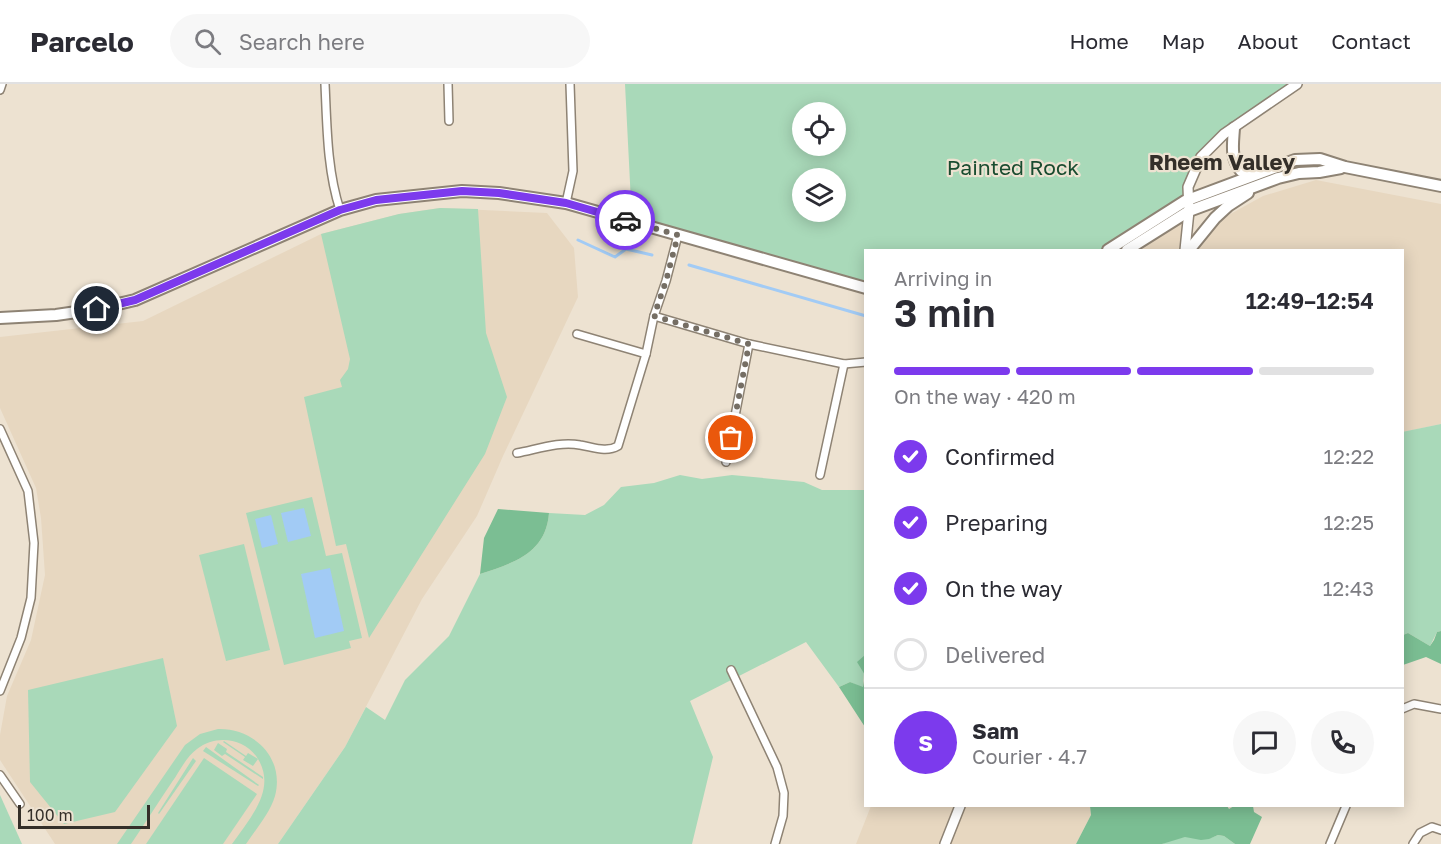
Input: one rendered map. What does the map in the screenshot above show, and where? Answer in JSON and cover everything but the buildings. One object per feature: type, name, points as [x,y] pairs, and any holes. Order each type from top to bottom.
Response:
[{"type":"main road","points":[[1233,128],[1234,162],[1241,171],[1256,173]]},
{"type":"main road","points":[[1110,249],[1188,206],[1256,173],[1295,160],[1320,159],[1344,167],[1441,186]]},
{"type":"main road","points":[[1128,249],[1188,206],[1299,172],[1319,172],[1344,167]]},
{"type":"main road","points":[[1188,249],[1228,206],[1257,186]]},
{"type":"main road","points":[[0,318],[56,315],[135,300],[340,210],[376,200],[462,191],[499,193],[566,203],[864,286]]},
{"type":"street","points":[[0,90],[2,84]]},
{"type":"street","points":[[325,84],[334,194],[340,210]]},
{"type":"street","points":[[448,84],[449,121]]},
{"type":"street","points":[[566,203],[573,171],[570,84]]},
{"type":"street","points":[[1187,249],[1188,187],[1201,157],[1224,134],[1297,84]]},
{"type":"street","points":[[518,453],[563,444],[577,444],[604,450],[618,446],[678,235]]},
{"type":"street","points":[[654,316],[749,344],[844,364],[864,362]]},
{"type":"street","points":[[577,334],[646,354]]},
{"type":"street","points":[[726,462],[749,344]]},
{"type":"street","points":[[820,476],[844,364]]},
{"type":"street","points":[[0,429],[28,491],[34,543],[31,598],[21,638],[0,691]]},
{"type":"street","points":[[731,670],[777,767],[784,793],[783,816],[775,844]]},
{"type":"street","points":[[1404,709],[1414,704],[1441,709]]},
{"type":"street","points":[[0,776],[20,804]]},
{"type":"street","points":[[945,844],[960,807]]},
{"type":"street","points":[[1330,844],[1346,807]]},
{"type":"street","points":[[1413,844],[1420,832],[1432,826],[1441,830]]},
{"type":"shaded area","points":[[1316,180],[1441,204],[1441,424],[1404,432],[1404,249],[1199,249],[1207,227],[1263,196]]},
{"type":"shaded area","points":[[1188,200],[1185,249],[1110,249]]},
{"type":"shaded area","points":[[440,208],[547,213],[574,248],[578,297],[477,516],[422,599],[345,747],[278,844],[55,844],[0,760],[0,735],[7,696],[31,640],[45,575],[41,518],[36,488],[0,408],[0,337],[143,321],[321,234],[399,214]]},
{"type":"shaded area","points":[[871,807],[1090,807],[1091,815],[1076,844],[856,844]]},
{"type":"green space","name":"Painted Rock","points":[[625,84],[1297,84],[1245,120],[1201,157],[1188,200],[1110,249],[864,249],[864,284],[632,222]]},
{"type":"green space","points":[[440,208],[478,209],[486,333],[507,397],[485,454],[369,638],[346,544],[336,546],[304,397],[342,387],[340,380],[348,369],[350,359],[321,234],[399,214]]},
{"type":"green space","points":[[1441,424],[1441,631],[1437,632],[1430,646],[1408,633],[1404,635],[1404,432]]},
{"type":"green space","points":[[680,475],[702,479],[732,475],[804,482],[822,490],[864,490],[863,688],[850,682],[839,687],[806,642],[690,701],[713,757],[692,844],[278,844],[345,747],[366,707],[385,720],[405,680],[449,636],[480,574],[516,560],[535,547],[547,527],[549,513],[585,515],[604,505],[621,487],[654,483]]},
{"type":"green space","points":[[312,497],[326,556],[342,553],[362,638],[349,641],[351,648],[284,665],[246,513]]},
{"type":"green space","points":[[498,509],[549,513],[547,527],[535,547],[526,554],[480,574],[484,538]]},
{"type":"green space","points":[[244,544],[270,650],[226,661],[199,555]]},
{"type":"green space","points":[[1441,631],[1441,664],[1426,657],[1404,665],[1404,635],[1408,633],[1430,646],[1437,632]]},
{"type":"green space","points":[[864,656],[864,673],[857,662]]},
{"type":"green space","points":[[163,658],[177,726],[115,812],[64,824],[30,782],[28,690]]},
{"type":"green space","points":[[864,681],[864,725],[839,687],[850,682],[863,687]]},
{"type":"green space","points":[[218,729],[231,730],[254,740],[264,748],[275,769],[277,782],[273,802],[246,844],[232,844],[253,814],[263,793],[263,771],[258,759],[246,746],[230,740],[221,740],[205,744],[193,752],[131,844],[117,844],[185,745],[200,734]]},
{"type":"green space","points":[[223,742],[246,756],[248,753],[258,759],[253,766],[243,760],[245,757]]},
{"type":"green space","points":[[218,743],[227,749],[226,752],[263,779],[225,754],[222,756],[214,750]]},
{"type":"green space","points":[[206,747],[259,785],[203,751]]},
{"type":"green space","points":[[193,758],[196,761],[159,814],[158,813]]},
{"type":"green space","points":[[204,758],[257,794],[223,844],[146,844]]},
{"type":"green space","points":[[0,795],[22,844],[0,844]]},
{"type":"green space","points":[[1090,807],[1228,807],[1229,809],[1253,807],[1254,812],[1262,817],[1250,844],[1235,844],[1224,836],[1218,835],[1201,840],[1185,837],[1162,844],[1076,844],[1091,815]]},
{"type":"green space","points":[[1218,835],[1224,836],[1235,844],[1162,844],[1182,837],[1205,839]]},
{"type":"water","points":[[304,508],[311,536],[288,542],[281,513]]},
{"type":"water","points":[[271,515],[278,544],[262,548],[255,519]]},
{"type":"water","points":[[330,568],[344,631],[315,638],[301,574]]},
{"type":"waterway","points":[[578,240],[615,257],[626,249],[652,255]]},
{"type":"waterway","points":[[689,265],[864,315]]},
{"type":"way so far","points":[[625,220],[678,235],[654,316],[749,344],[731,438]]},
{"type":"district","name":"Rheem Valley","points":[[1222,161]]},
{"type":"route","points":[[97,309],[135,300],[340,210],[376,200],[462,191],[499,193],[566,203],[625,220]]}]
